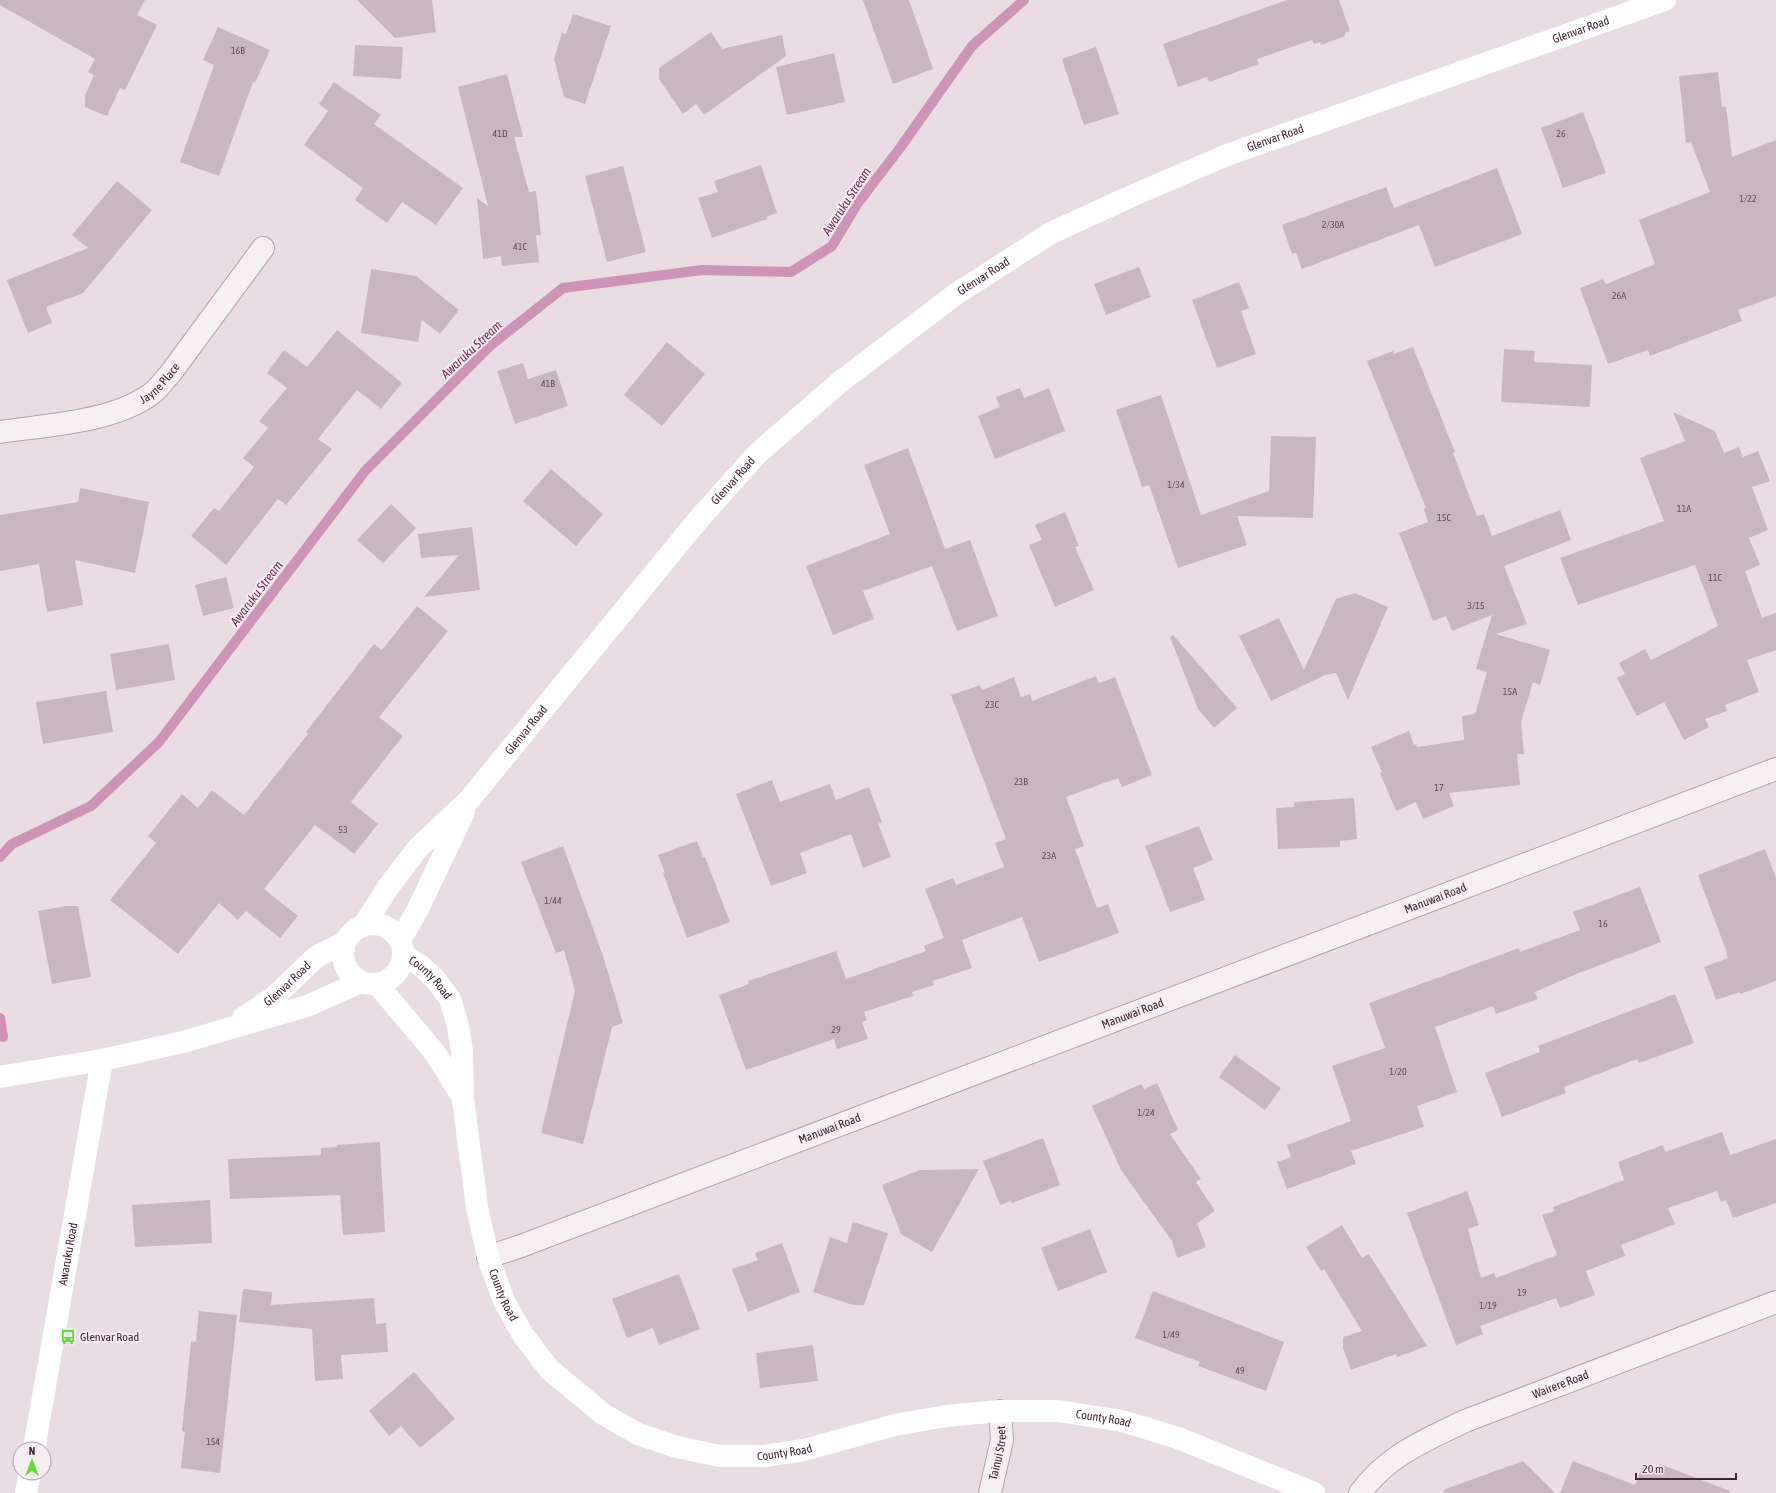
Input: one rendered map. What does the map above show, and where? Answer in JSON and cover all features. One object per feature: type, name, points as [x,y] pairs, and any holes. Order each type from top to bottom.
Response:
[{"type":"main road","name":"Glenvar Road","points":[[229,1028],[273,998],[316,957],[345,942],[352,932],[363,926],[389,886],[418,848],[469,800],[698,520],[756,454],[840,382],[956,294],[1051,233],[1136,194],[1227,155],[1665,0]]},
{"type":"main road","name":"Glenvar Road","points":[[0,1077],[102,1060],[183,1042],[307,1006],[369,983],[384,983],[396,975],[400,969],[402,947],[417,911],[469,800]]},
{"type":"main road","points":[[363,926],[371,925],[388,928],[395,933],[402,947]]},
{"type":"main road","points":[[345,942],[343,956],[344,962],[350,974],[369,983]]},
{"type":"main road","name":"County Road","points":[[402,947],[435,979],[450,999],[457,1022],[462,1051],[463,1099],[477,1207],[488,1256],[504,1301],[519,1328],[550,1370],[603,1414],[638,1434],[677,1447],[720,1456],[764,1456],[804,1450],[895,1425],[946,1416],[1000,1411],[1058,1411],[1122,1421],[1178,1438],[1314,1493]]},
{"type":"main road","name":"County Road","points":[[369,983],[435,1053],[463,1099]]},
{"type":"main road","name":"Awaruku Road","points":[[35,1441],[102,1060]]},
{"type":"main road","points":[[26,1493],[28,1481]]},
{"type":"street","name":"Jayne Place","points":[[0,432],[85,420],[112,414],[135,404],[156,390],[170,374],[263,248]]},
{"type":"street","name":"Manuwai Road","points":[[488,1256],[529,1243],[1776,769]]},
{"type":"street","name":"Wairere Road","points":[[1360,1493],[1369,1480],[1390,1460],[1465,1421],[1776,1302]]},
{"type":"street","name":"Tainui Street","points":[[990,1493],[1002,1440],[1000,1411]]},
{"type":"building","points":[[0,0],[145,0],[137,15],[157,25],[125,90],[120,88],[107,116],[85,107],[85,96],[94,75],[88,72],[95,59],[0,5]]},
{"type":"building","points":[[357,0],[432,0],[436,32],[395,38]]},
{"type":"building","points":[[863,0],[909,0],[933,69],[893,84]]},
{"type":"building","points":[[1287,0],[1339,0],[1350,31],[1345,33],[1345,36],[1321,45],[1320,42],[1314,44],[1312,40],[1257,59],[1259,64],[1209,82],[1207,77],[1178,87],[1163,44]]},
{"type":"building","points":[[573,14],[611,26],[585,104],[564,97],[554,59],[562,33],[566,34]]},
{"type":"building","points":[[218,27],[270,50],[255,83],[253,82],[219,176],[180,162],[214,65],[203,60]]},
{"type":"building","points":[[711,32],[722,49],[782,35],[786,56],[704,115],[696,104],[683,114],[659,79],[659,68]]},
{"type":"building","points":[[355,45],[403,47],[401,79],[353,76]]},
{"type":"building","points":[[1096,47],[1119,114],[1084,125],[1062,59]]},
{"type":"building","points":[[834,53],[845,102],[787,115],[776,67]]},
{"type":"building","points":[[1718,72],[1722,107],[1726,106],[1732,157],[1776,140],[1776,296],[1738,310],[1742,321],[1650,356],[1648,350],[1608,364],[1580,288],[1603,279],[1606,284],[1655,264],[1639,220],[1710,192],[1691,142],[1686,143],[1679,76]]},
{"type":"building","points":[[507,74],[523,137],[514,137],[529,192],[536,191],[541,235],[536,235],[539,262],[502,266],[501,256],[483,259],[477,198],[488,206],[458,87]]},
{"type":"building","points":[[334,82],[381,115],[374,124],[463,188],[436,225],[402,202],[387,223],[355,200],[363,188],[304,145],[328,111],[319,104]]},
{"type":"building","points":[[1583,112],[1606,173],[1563,188],[1541,128]]},
{"type":"building","points":[[761,165],[777,213],[766,217],[767,219],[712,238],[698,198],[718,192],[714,181]]},
{"type":"building","points":[[623,166],[646,252],[607,262],[585,176]]},
{"type":"building","points":[[1497,168],[1522,234],[1435,267],[1419,225],[1302,269],[1296,253],[1292,254],[1282,225],[1386,187],[1394,208]]},
{"type":"building","points":[[117,181],[152,210],[83,293],[46,307],[52,323],[28,333],[7,280],[88,248],[72,235]]},
{"type":"building","points":[[1139,267],[1151,297],[1106,315],[1094,284]]},
{"type":"building","points":[[371,269],[416,276],[459,310],[440,334],[422,320],[418,342],[361,333]]},
{"type":"building","points":[[1239,282],[1249,308],[1241,311],[1256,354],[1217,368],[1192,300]]},
{"type":"building","points":[[337,330],[402,383],[381,409],[357,390],[318,439],[332,449],[286,505],[278,499],[226,565],[191,536],[214,508],[219,511],[254,467],[243,458],[268,428],[259,421],[287,388],[267,373],[284,350],[307,367]]},
{"type":"building","points":[[667,342],[705,374],[662,426],[624,395]]},
{"type":"building","points":[[1413,347],[1455,452],[1453,453],[1477,516],[1484,514],[1492,536],[1560,510],[1571,540],[1504,566],[1527,624],[1496,634],[1550,650],[1540,685],[1533,682],[1521,722],[1524,754],[1517,754],[1520,785],[1449,793],[1454,806],[1423,819],[1416,802],[1396,811],[1371,747],[1409,731],[1414,745],[1416,744],[1417,747],[1464,740],[1462,716],[1475,714],[1487,672],[1476,669],[1492,615],[1452,631],[1446,616],[1433,621],[1399,533],[1428,522],[1424,509],[1426,508],[1367,361],[1393,351],[1394,354]]},
{"type":"building","points":[[1504,349],[1535,351],[1534,362],[1592,365],[1590,407],[1501,402]]},
{"type":"building","points":[[523,363],[528,379],[556,370],[568,406],[515,424],[497,371]]},
{"type":"building","points":[[1020,388],[1024,398],[1049,388],[1065,431],[995,459],[978,416],[1000,407],[996,397]]},
{"type":"building","points":[[1161,395],[1201,515],[1269,491],[1271,436],[1316,437],[1313,518],[1237,516],[1247,545],[1178,568],[1149,485],[1142,487],[1116,410]]},
{"type":"building","points":[[1673,412],[1715,431],[1724,453],[1739,447],[1743,457],[1758,451],[1770,481],[1752,487],[1768,530],[1749,538],[1760,565],[1745,571],[1762,618],[1776,613],[1776,650],[1747,660],[1759,692],[1725,705],[1727,711],[1705,719],[1709,727],[1684,740],[1664,702],[1637,716],[1617,678],[1625,674],[1619,663],[1645,649],[1651,660],[1718,626],[1695,565],[1578,605],[1560,558],[1664,521],[1640,458],[1685,441]]},
{"type":"building","points":[[908,448],[945,549],[970,540],[998,616],[957,631],[932,566],[863,591],[874,619],[833,635],[806,566],[890,534],[864,465]]},
{"type":"building","points":[[551,469],[603,514],[576,546],[523,501]]},
{"type":"building","points":[[80,488],[149,502],[135,573],[75,560],[83,605],[47,612],[39,564],[0,571],[0,515],[78,502]]},
{"type":"building","points":[[391,504],[416,528],[383,563],[357,540]]},
{"type":"building","points":[[1065,512],[1079,546],[1075,547],[1094,590],[1055,607],[1029,545],[1042,540],[1035,525]]},
{"type":"building","points":[[472,527],[480,590],[424,597],[459,555],[421,558],[418,534]]},
{"type":"building","points":[[226,577],[234,608],[203,616],[195,585]]},
{"type":"building","points":[[1355,593],[1388,607],[1348,700],[1336,673],[1325,675],[1271,701],[1239,636],[1279,618],[1304,670],[1336,599]]},
{"type":"building","points":[[417,606],[448,631],[379,717],[403,736],[351,802],[378,824],[354,854],[315,825],[264,889],[298,916],[280,938],[246,911],[238,920],[219,903],[178,954],[110,900],[156,843],[148,836],[182,794],[198,808],[212,790],[244,815],[308,734],[306,732],[374,644],[382,650]]},
{"type":"building","points":[[1173,635],[1237,708],[1214,728],[1198,709],[1170,637]]},
{"type":"building","points":[[169,644],[175,680],[116,690],[110,654]]},
{"type":"building","points":[[1096,676],[1099,683],[1115,677],[1152,775],[1122,787],[1118,778],[1066,797],[1084,846],[1075,849],[1097,908],[1108,904],[1119,933],[1039,962],[1022,917],[962,940],[972,968],[933,981],[934,985],[912,992],[913,996],[864,1012],[867,1020],[862,1022],[868,1039],[837,1049],[834,1039],[746,1070],[719,995],[749,984],[748,981],[836,951],[846,979],[926,951],[924,946],[944,938],[925,889],[953,878],[956,885],[1004,867],[995,843],[1006,839],[951,695],[980,685],[982,690],[1014,677],[1021,697],[1030,694],[1032,701]]},
{"type":"building","points":[[106,691],[113,732],[43,744],[36,702]]},
{"type":"building","points":[[772,780],[780,802],[830,784],[836,800],[869,787],[882,822],[878,824],[891,857],[863,868],[851,834],[800,853],[807,873],[771,886],[736,794]]},
{"type":"building","points":[[1354,798],[1357,839],[1340,841],[1340,847],[1278,849],[1276,808],[1294,807],[1294,802]]},
{"type":"building","points":[[1199,826],[1213,860],[1193,868],[1205,900],[1170,912],[1145,846]]},
{"type":"building","points":[[697,841],[703,857],[705,857],[730,922],[687,938],[663,873],[665,873],[658,855]]},
{"type":"building","points":[[563,846],[603,956],[623,1023],[612,1027],[583,1144],[541,1133],[575,991],[564,950],[556,953],[521,862]]},
{"type":"building","points":[[1765,849],[1776,878],[1776,981],[1740,994],[1740,992],[1716,1000],[1704,967],[1728,958],[1698,875]]},
{"type":"building","points":[[1640,887],[1661,942],[1574,975],[1535,992],[1538,999],[1496,1014],[1493,1006],[1435,1027],[1457,1092],[1417,1106],[1424,1127],[1351,1151],[1356,1164],[1287,1189],[1277,1162],[1291,1157],[1287,1145],[1351,1121],[1332,1066],[1385,1048],[1369,1003],[1519,948],[1520,952],[1580,930],[1573,912]]},
{"type":"building","points":[[67,906],[78,906],[91,977],[52,984],[38,911]]},
{"type":"building","points":[[1675,994],[1694,1043],[1639,1063],[1637,1059],[1564,1087],[1566,1093],[1502,1117],[1485,1073],[1540,1052],[1538,1046]]},
{"type":"building","points":[[1235,1055],[1281,1088],[1265,1110],[1219,1077]]},
{"type":"building","points":[[1157,1083],[1178,1130],[1170,1134],[1201,1179],[1196,1182],[1215,1211],[1197,1223],[1206,1247],[1177,1258],[1172,1241],[1121,1170],[1092,1106],[1141,1084],[1144,1089]]},
{"type":"building","points":[[1722,1132],[1730,1155],[1776,1139],[1776,1203],[1733,1218],[1726,1200],[1721,1202],[1717,1191],[1668,1208],[1675,1224],[1621,1245],[1625,1256],[1586,1271],[1595,1295],[1560,1308],[1556,1298],[1480,1326],[1483,1334],[1456,1345],[1407,1213],[1467,1191],[1479,1225],[1468,1229],[1481,1278],[1494,1273],[1496,1278],[1557,1255],[1542,1215],[1555,1211],[1553,1207],[1624,1180],[1618,1162],[1663,1145],[1665,1152]]},
{"type":"building","points":[[1043,1138],[1060,1185],[1012,1203],[1011,1201],[1000,1205],[983,1161]]},
{"type":"building","points":[[380,1142],[385,1232],[343,1235],[340,1195],[230,1199],[228,1159],[321,1155],[321,1148],[337,1147],[337,1145]]},
{"type":"building","points":[[979,1169],[932,1252],[901,1234],[882,1185],[920,1170]]},
{"type":"building","points":[[210,1200],[212,1243],[135,1247],[132,1205]]},
{"type":"building","points":[[853,1222],[888,1233],[864,1305],[853,1305],[813,1292],[830,1237],[847,1243]]},
{"type":"building","points":[[1342,1225],[1362,1258],[1369,1254],[1427,1346],[1397,1357],[1396,1354],[1351,1370],[1343,1348],[1343,1337],[1362,1331],[1324,1269],[1321,1271],[1306,1247]]},
{"type":"building","points":[[1090,1229],[1107,1272],[1058,1291],[1041,1248]]},
{"type":"building","points":[[782,1243],[800,1292],[748,1312],[732,1269],[758,1260],[755,1253]]},
{"type":"building","points":[[679,1274],[700,1329],[659,1345],[653,1328],[627,1338],[612,1299]]},
{"type":"building","points":[[243,1289],[272,1292],[271,1305],[374,1298],[376,1324],[386,1323],[388,1352],[341,1355],[343,1379],[315,1381],[312,1329],[239,1322]]},
{"type":"building","points":[[1153,1291],[1284,1342],[1266,1391],[1198,1366],[1200,1362],[1135,1338]]},
{"type":"building","points":[[199,1311],[237,1315],[220,1473],[181,1468],[185,1432],[182,1431],[191,1341],[196,1342]]},
{"type":"building","points":[[813,1345],[818,1381],[760,1388],[756,1353]]},
{"type":"building","points":[[414,1372],[455,1419],[420,1448],[401,1426],[389,1436],[369,1411]]},
{"type":"building","points":[[1523,1461],[1555,1493],[1444,1493],[1443,1490]]},
{"type":"building","points":[[1573,1461],[1635,1485],[1643,1464],[1658,1470],[1660,1464],[1730,1491],[1729,1493],[1560,1493]]},
{"type":"waterway","name":"Awaruku Stream","points":[[0,857],[12,844],[91,806],[159,742],[365,471],[491,345],[563,288],[702,270],[791,272],[832,246],[858,203],[900,148],[972,46],[1024,0]]},
{"type":"waterway","name":"Awaruku Stream","points":[[0,1018],[3,1037]]},
{"type":"place","name":"Glenvar Road","points":[[68,1337]]}]
